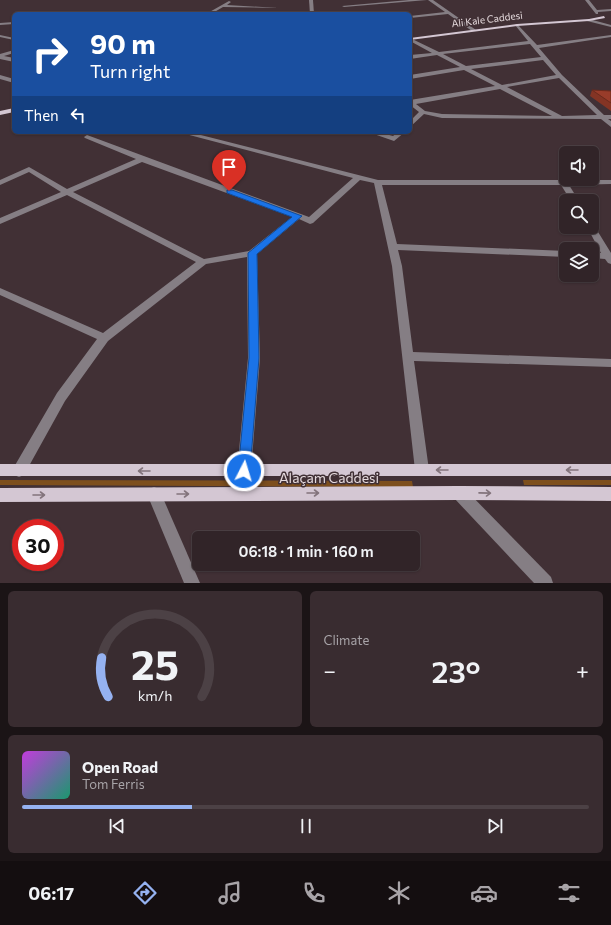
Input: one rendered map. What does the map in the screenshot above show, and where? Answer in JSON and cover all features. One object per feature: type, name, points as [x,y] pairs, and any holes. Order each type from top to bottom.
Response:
[{"type":"main road","name":"Ali Kale Caddesi","points":[[566,21],[596,12],[607,16]]},
{"type":"main road","points":[[590,14],[607,16]]},
{"type":"main road","name":"Ali Kale Caddesi","points":[[412,39],[517,25],[589,20],[607,16]]},
{"type":"main road","points":[[0,113],[12,110]]},
{"type":"main road","name":"Alaçam Caddesi","points":[[0,470],[611,470]]},
{"type":"main road","name":"Alaçam Caddesi","points":[[0,495],[459,493],[611,494]]},
{"type":"street","points":[[212,12],[231,0]]},
{"type":"street","points":[[310,0],[312,12]]},
{"type":"street","points":[[340,0],[349,10]]},
{"type":"street","points":[[344,6],[425,0]]},
{"type":"street","points":[[430,0],[474,30]]},
{"type":"street","points":[[587,0],[596,12],[611,10]]},
{"type":"street","points":[[276,12],[279,4]]},
{"type":"street","points":[[223,6],[277,8]]},
{"type":"street","points":[[412,17],[449,13]]},
{"type":"street","points":[[589,20],[611,26]]},
{"type":"street","points":[[0,24],[12,23]]},
{"type":"street","points":[[517,25],[560,76],[611,125]]},
{"type":"street","points":[[0,36],[12,39]]},
{"type":"street","points":[[412,57],[611,36]]},
{"type":"street","points":[[412,40],[560,118]]},
{"type":"street","points":[[0,56],[12,52]]},
{"type":"street","points":[[0,56],[12,59]]},
{"type":"street","points":[[412,77],[464,68],[544,58]]},
{"type":"street","points":[[412,102],[560,76]]},
{"type":"street","points":[[0,77],[12,80]]},
{"type":"street","points":[[412,104],[423,112],[442,116],[560,118],[611,117]]},
{"type":"street","points":[[412,123],[423,112]]},
{"type":"street","points":[[189,134],[378,182],[398,184],[559,183]]},
{"type":"street","points":[[378,134],[394,139],[400,134]]},
{"type":"street","points":[[87,137],[142,159],[310,221],[358,177]]},
{"type":"street","points":[[0,221],[142,159]]},
{"type":"street","points":[[0,183],[29,169],[67,192],[203,262]]},
{"type":"street","points":[[378,182],[398,266],[422,470]]},
{"type":"street","points":[[599,182],[611,182]]},
{"type":"street","points":[[18,470],[61,397],[104,338],[203,262],[252,253],[298,216]]},
{"type":"street","points":[[595,234],[610,257]]},
{"type":"street","points":[[393,247],[559,254]]},
{"type":"street","points":[[244,471],[254,358],[252,253]]},
{"type":"street","points":[[599,256],[610,257]]},
{"type":"street","points":[[0,291],[104,338]]},
{"type":"street","points":[[408,356],[611,363]]},
{"type":"street","points":[[459,493],[546,583]]},
{"type":"street","points":[[154,494],[192,583]]},
{"type":"shaded area","points":[[0,480],[412,481],[413,487],[0,485]]},
{"type":"shaded area","points":[[523,480],[611,480],[611,485],[524,485]]},
{"type":"building","points":[[592,90],[611,91],[611,103]]},
{"type":"route","points":[[229,191],[298,216],[252,253],[254,358],[244,471]]}]
